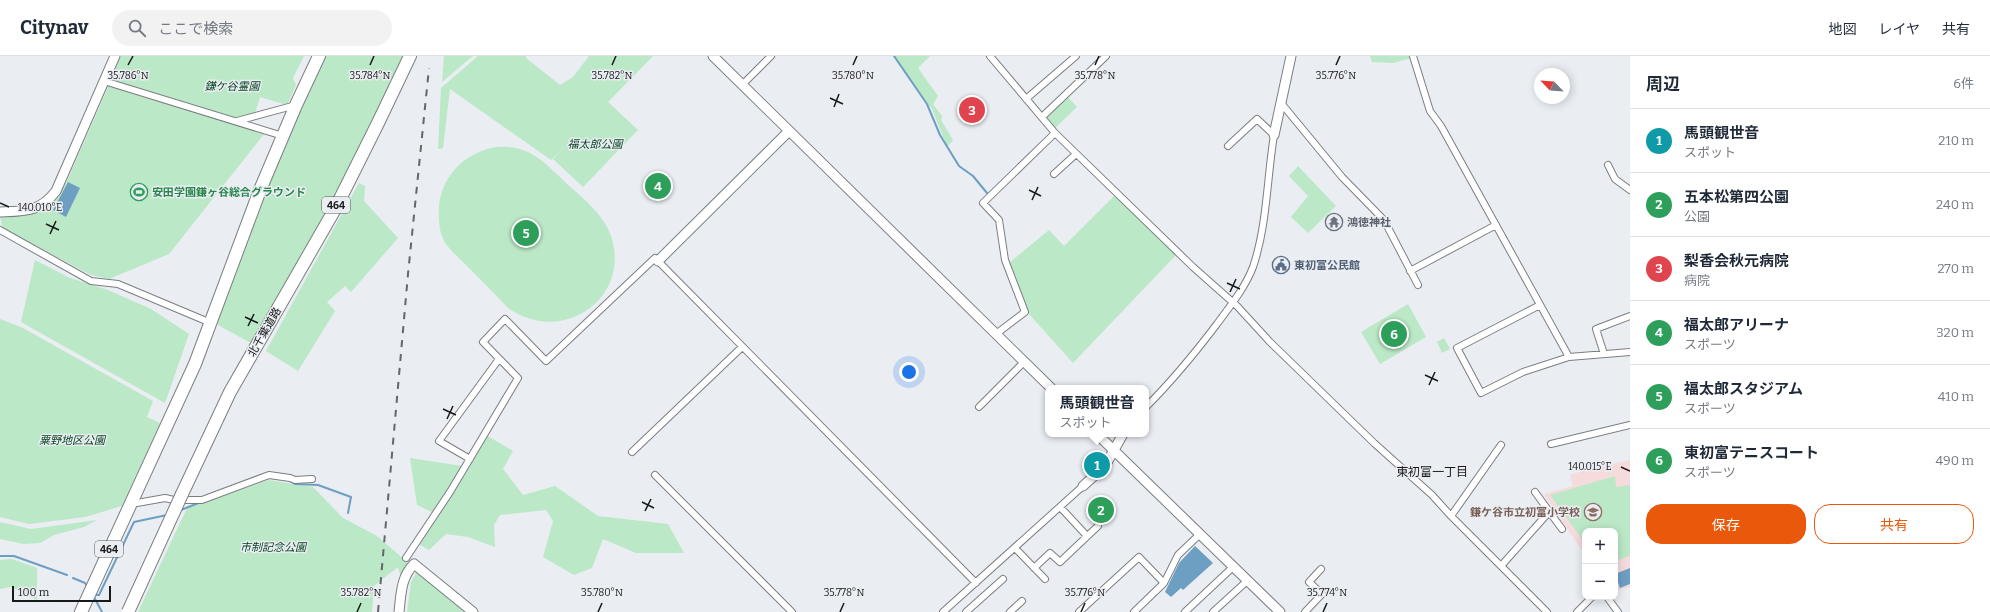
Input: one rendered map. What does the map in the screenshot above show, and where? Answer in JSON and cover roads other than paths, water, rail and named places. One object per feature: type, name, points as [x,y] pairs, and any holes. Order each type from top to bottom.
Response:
[{"type":"highway","name":"464","points":[[80,612],[195,364],[235,254],[296,105],[319,56]]},
{"type":"highway","name":"北千葉道路","points":[[128,612],[182,494],[242,371],[311,252],[358,164],[410,56]]},
{"type":"street","points":[[0,212],[32,209],[45,203],[51,198],[56,191],[115,56]]},
{"type":"street","points":[[713,56],[1048,385]]},
{"type":"street","points":[[742,85],[770,56]]},
{"type":"street","points":[[990,56],[1026,99],[1043,116],[1055,133],[1076,154],[1374,443],[1432,495],[1547,612]]},
{"type":"street","points":[[1026,99],[1076,56]]},
{"type":"street","points":[[1043,116],[1106,56]]},
{"type":"street","points":[[1149,404],[1184,367],[1232,304],[1252,268],[1259,245],[1274,135],[1291,56]]},
{"type":"street","points":[[1412,56],[1430,111],[1441,126],[1569,357]]},
{"type":"street","points":[[104,81],[283,136]]},
{"type":"street","points":[[1281,103],[1342,177],[1384,220],[1418,285]]},
{"type":"street","points":[[237,121],[296,105]]},
{"type":"street","points":[[1228,146],[1257,119],[1274,135]]},
{"type":"street","points":[[658,261],[789,131]]},
{"type":"street","points":[[996,334],[1025,312],[1005,260],[999,220],[983,203],[1055,133]]},
{"type":"street","points":[[1054,174],[1076,154]]},
{"type":"street","points":[[1608,165],[1615,179],[1630,190]]},
{"type":"street","points":[[1410,271],[1496,225]]},
{"type":"street","points":[[0,230],[85,279],[118,284],[211,323]]},
{"type":"street","points":[[399,612],[408,559],[518,378],[483,342],[505,319],[546,361],[655,258],[976,583]]},
{"type":"street","points":[[1540,305],[1457,348],[1481,393],[1522,372],[1569,357],[1630,352]]},
{"type":"street","points":[[1604,354],[1596,329],[1630,316]]},
{"type":"street","points":[[632,452],[742,346]]},
{"type":"street","points":[[470,459],[439,441],[498,358]]},
{"type":"street","points":[[979,406],[1024,362]]},
{"type":"street","points":[[1551,444],[1630,425]]},
{"type":"street","points":[[1100,437],[1280,612]]},
{"type":"street","points":[[943,612],[1061,508],[1105,466],[1122,437]]},
{"type":"street","points":[[1451,516],[1501,444]]},
{"type":"street","points":[[137,503],[164,498],[174,500],[202,500],[269,475],[295,480],[312,479]]},
{"type":"street","points":[[655,475],[792,612]]},
{"type":"street","points":[[1535,492],[1562,529]]},
{"type":"street","points":[[1061,508],[1088,536]]},
{"type":"street","points":[[1501,566],[1549,512]]},
{"type":"street","points":[[1034,568],[1050,553],[1060,562],[1098,526]]},
{"type":"street","points":[[1134,612],[1164,583],[1178,555],[1200,534]]},
{"type":"street","points":[[1015,548],[1045,580]]},
{"type":"street","points":[[1079,612],[1140,557],[1164,583]]},
{"type":"street","points":[[408,559],[473,612]]},
{"type":"street","points":[[1185,612],[1233,567]]},
{"type":"street","points":[[1305,612],[1322,594],[1309,582],[1320,569]]},
{"type":"street","points":[[966,612],[1003,579]]},
{"type":"street","points":[[1213,612],[1247,581]]},
{"type":"street","points":[[1577,612],[1589,600]]},
{"type":"street","points":[[1609,600],[1618,612]]},
{"type":"street","points":[[1010,612],[1022,601]]},
{"type":"water","points":[[68,182],[80,188],[66,217],[53,210]]},
{"type":"water","points":[[1195,546],[1213,563],[1183,590],[1181,588],[1171,597],[1165,592],[1179,563]]},
{"type":"water","points":[[1630,568],[1630,584],[1620,588],[1618,582],[1618,573]]},
{"type":"waterway","points":[[894,56],[927,104],[940,135],[959,166],[973,176],[987,193]]},
{"type":"waterway","points":[[288,480],[295,484],[318,485],[351,497],[348,513]]},
{"type":"waterway","points":[[181,510],[201,502]]},
{"type":"waterway","points":[[94,595],[99,595],[134,522],[167,515]]},
{"type":"waterway","points":[[0,556],[14,556],[67,575]]},
{"type":"waterway","points":[[73,578],[85,583],[87,586]]},
{"type":"waterway","points":[[94,597],[102,612]]},
{"type":"railway","points":[[378,612],[408,274],[429,68]]},
{"type":"place","name":"梨香会秋元病院","points":[[972,110]]},
{"type":"place","name":"福太郎アリーナ","points":[[658,186]]},
{"type":"place","name":"安田学園鎌ヶ谷総合グラウンド","points":[[139,192]]},
{"type":"place","name":"鴻徳神社","points":[[1334,222]]},
{"type":"place","name":"福太郎スタジアム","points":[[526,233]]},
{"type":"place","name":"東初富公民館","points":[[1281,265]]},
{"type":"place","name":"東初富テニスコート","points":[[1394,334]]},
{"type":"place","name":"馬頭観世音","points":[[1097,465]]},
{"type":"place","name":"五本松第四公園","points":[[1101,510]]},
{"type":"place","name":"鎌ケ谷市立初富小学校","points":[[1593,512]]},
{"type":"district","name":"東初富一丁目","points":[[1432,472]]},
{"type":"park label","name":"鎌ケ谷霊園","points":[[232,86]]},
{"type":"park label","name":"福太郎公園","points":[[595,144]]},
{"type":"park label","name":"粟野地区公園","points":[[72,440]]},
{"type":"park label","name":"市制記念公園","points":[[273,547]]}]
